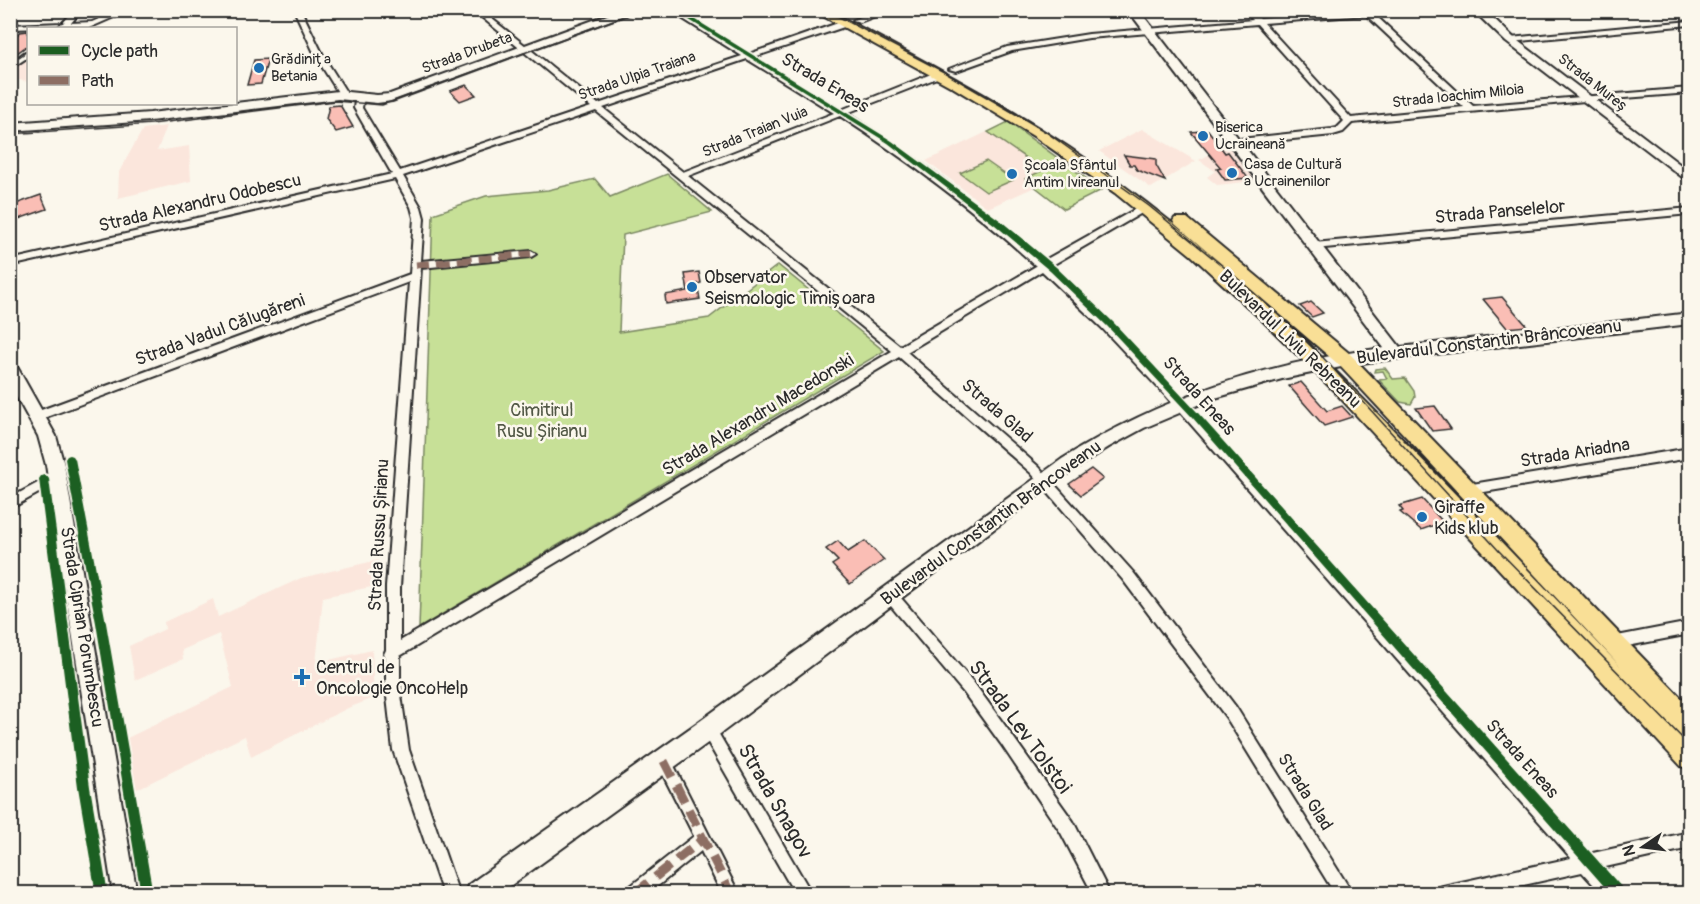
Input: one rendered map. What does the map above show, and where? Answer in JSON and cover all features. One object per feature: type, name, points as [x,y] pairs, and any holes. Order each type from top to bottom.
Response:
[{"type":"main road","name":"Bulevardul Liviu Rebreanu","points":[[818,10],[851,22],[1054,129],[1157,202],[1344,359],[1689,724]]},
{"type":"main road","name":"Bulevardul Liviu Rebreanu","points":[[946,71],[1041,134],[1144,208],[1224,275],[1319,364],[1689,757]]},
{"type":"street","points":[[64,26],[79,10]]},
{"type":"street","points":[[85,27],[127,10]]},
{"type":"street","points":[[297,10],[320,57],[344,95]]},
{"type":"street","name":"Strada Glad","points":[[476,10],[900,352],[1045,481],[1128,576],[1232,712],[1345,894]]},
{"type":"street","name":"Strada Drubeta","points":[[10,127],[150,117],[344,95],[384,99],[401,95],[633,10]]},
{"type":"street","name":"Strada Eneas","points":[[672,10],[887,143],[937,179],[1044,265],[1107,325],[1180,404],[1613,894]]},
{"type":"street","name":"Strada Ulpia Traiana","points":[[398,176],[746,56],[888,10]]},
{"type":"street","points":[[1132,10],[1396,353]]},
{"type":"street","points":[[1248,10],[1349,121]]},
{"type":"street","name":"Strada Traian Vuia","points":[[681,176],[946,71],[1010,49],[1078,37],[1393,10]]},
{"type":"street","name":"Strada Mureș","points":[[1478,10],[1510,40],[1689,179]]},
{"type":"street","points":[[1367,11],[1471,109]]},
{"type":"street","points":[[1510,40],[1689,23]]},
{"type":"street","points":[[10,27],[94,24]]},
{"type":"street","points":[[10,67],[27,55]]},
{"type":"street","name":"Strada Ioachim Miloia","points":[[1234,142],[1333,132],[1340,130],[1349,121],[1689,90]]},
{"type":"street","name":"Strada Russu Șirianu","points":[[363,97],[359,101],[358,108],[416,207],[419,218],[393,587],[391,654],[401,750],[452,894]]},
{"type":"street","name":"Strada Alexandru Odobescu","points":[[10,263],[398,176]]},
{"type":"street","name":"Strada Alexandru Macedonski","points":[[391,654],[1044,265],[1144,208]]},
{"type":"street","name":"Strada Panselelor","points":[[1314,246],[1689,211]]},
{"type":"street","name":"Strada Vadul Călugăreni","points":[[37,416],[416,270],[531,254]]},
{"type":"street","name":"Bulevardul Constantin Brâncoveanu","points":[[477,894],[664,761],[1045,481],[1111,437],[1180,404],[1244,380],[1344,359],[1689,318]]},
{"type":"street","name":"Strada Ciprian Porumbescu","points":[[10,369],[47,436],[58,477],[125,894]]},
{"type":"street","name":"Strada Ariadna","points":[[1466,490],[1689,453]]},
{"type":"street","points":[[10,504],[58,477]]},
{"type":"street","name":"Strada Lev Tolstoi","points":[[890,595],[969,688],[1006,739],[1067,827],[1102,894]]},
{"type":"street","points":[[1612,643],[1689,628]]},
{"type":"street","name":"Strada Snagov","points":[[708,729],[804,894]]},
{"type":"street","points":[[664,761],[731,894]]},
{"type":"street","points":[[634,894],[703,838]]},
{"type":"street","points":[[1443,894],[1689,840]]},
{"type":"shaded area","points":[[27,56],[27,82],[11,78],[10,67]]},
{"type":"shaded area","name":"Școala Sfântul Antim Ivireanul","points":[[1008,122],[1102,190],[1064,209],[1035,187],[988,208],[926,161]]},
{"type":"shaded area","points":[[167,126],[157,151],[189,146],[191,181],[118,198],[119,172],[143,129]]},
{"type":"shaded area","points":[[1142,129],[1196,161],[1151,188],[1099,151]]},
{"type":"shaded area","points":[[1227,145],[1255,181],[1217,185],[1207,177],[1215,171],[1199,160]]},
{"type":"shaded area","name":"Centrul de Oncologie OncoHelp","points":[[378,560],[376,586],[323,597],[316,663],[372,650],[374,698],[348,708],[251,757],[245,736],[133,791],[125,739],[233,687],[219,634],[182,650],[183,659],[135,680],[129,646],[165,629],[164,622],[213,599],[218,617],[301,578]]},
{"type":"green space","points":[[1008,122],[1102,190],[1064,209],[1025,179],[1043,170],[988,132]]},
{"type":"green space","points":[[986,161],[1013,180],[986,192],[960,173]]},
{"type":"green space","name":"Cimitirul Rusu Șirianu","points":[[667,174],[712,212],[623,235],[619,332],[709,318],[778,265],[884,351],[419,628],[433,214],[486,196],[548,190],[595,179],[610,197]]},
{"type":"green space","points":[[1385,368],[1393,379],[1405,378],[1414,391],[1415,397],[1411,404],[1400,402],[1379,380],[1387,379],[1383,371],[1374,372],[1375,369]]},
{"type":"building","points":[[27,31],[27,46],[10,58],[10,42],[20,32]]},
{"type":"building","points":[[268,59],[261,84],[247,85],[254,60]]},
{"type":"building","points":[[466,85],[476,95],[460,101],[450,91]]},
{"type":"building","points":[[340,105],[353,127],[336,132],[326,119],[329,106]]},
{"type":"building","points":[[1208,130],[1248,178],[1225,180],[1217,169],[1221,168],[1191,132]]},
{"type":"building","points":[[1124,155],[1156,159],[1156,165],[1165,181],[1137,170],[1134,165],[1130,165]]},
{"type":"building","points":[[41,195],[47,209],[10,222],[10,206]]},
{"type":"building","name":"Observator Seismologic Timișoara","points":[[699,272],[701,283],[697,284],[700,299],[666,304],[665,295],[688,291],[685,274]]},
{"type":"building","points":[[1502,297],[1527,326],[1507,328],[1483,299]]},
{"type":"building","points":[[1311,302],[1323,313],[1312,317],[1300,306]]},
{"type":"building","points":[[1301,382],[1327,411],[1342,406],[1352,417],[1324,426],[1289,386]]},
{"type":"building","points":[[1435,406],[1451,429],[1432,431],[1416,408]]},
{"type":"building","points":[[1091,469],[1103,479],[1081,495],[1069,484]]},
{"type":"building","name":"Giraffe Kids klub","points":[[1422,499],[1443,522],[1421,530],[1400,512],[1403,511],[1399,506]]},
{"type":"building","points":[[838,541],[848,552],[865,541],[884,560],[850,584],[832,565],[838,561],[826,549]]},
{"type":"tram line","points":[[57,27],[73,10]]},
{"type":"tram line","points":[[10,134],[152,124],[335,101],[382,105],[641,10]]},
{"type":"tram line","points":[[826,10],[944,72],[1046,132],[1149,206],[1230,272],[1307,340],[1499,551],[1690,746]]},
{"type":"tram line","points":[[10,63],[27,52]]},
{"type":"marked path","points":[[416,265],[531,254]]},
{"type":"marked path","points":[[664,761],[731,894]]},
{"type":"marked path","points":[[634,894],[703,839]]},
{"type":"cycle path","points":[[675,10],[890,142],[998,223],[1053,269],[1110,324],[1195,415],[1620,894]]},
{"type":"cycle path","points":[[70,459],[101,623],[147,894]]},
{"type":"cycle path","points":[[44,479],[84,787],[102,894]]},
{"type":"place","name":"Grădinița Betania","points":[[259,68]]},
{"type":"place","name":"Biserica Ucraineană","points":[[1203,136]]},
{"type":"place","name":"Casa de Cultură a Ucrainenilor","points":[[1232,173]]},
{"type":"place","name":"Școala Sfântul Antim Ivireanul","points":[[1012,174]]},
{"type":"place","name":"Observator Seismologic Timișoara","points":[[692,287]]},
{"type":"place","name":"Giraffe Kids klub","points":[[1422,517]]},
{"type":"place","name":"Centrul de Oncologie OncoHelp","points":[[302,677]]}]
